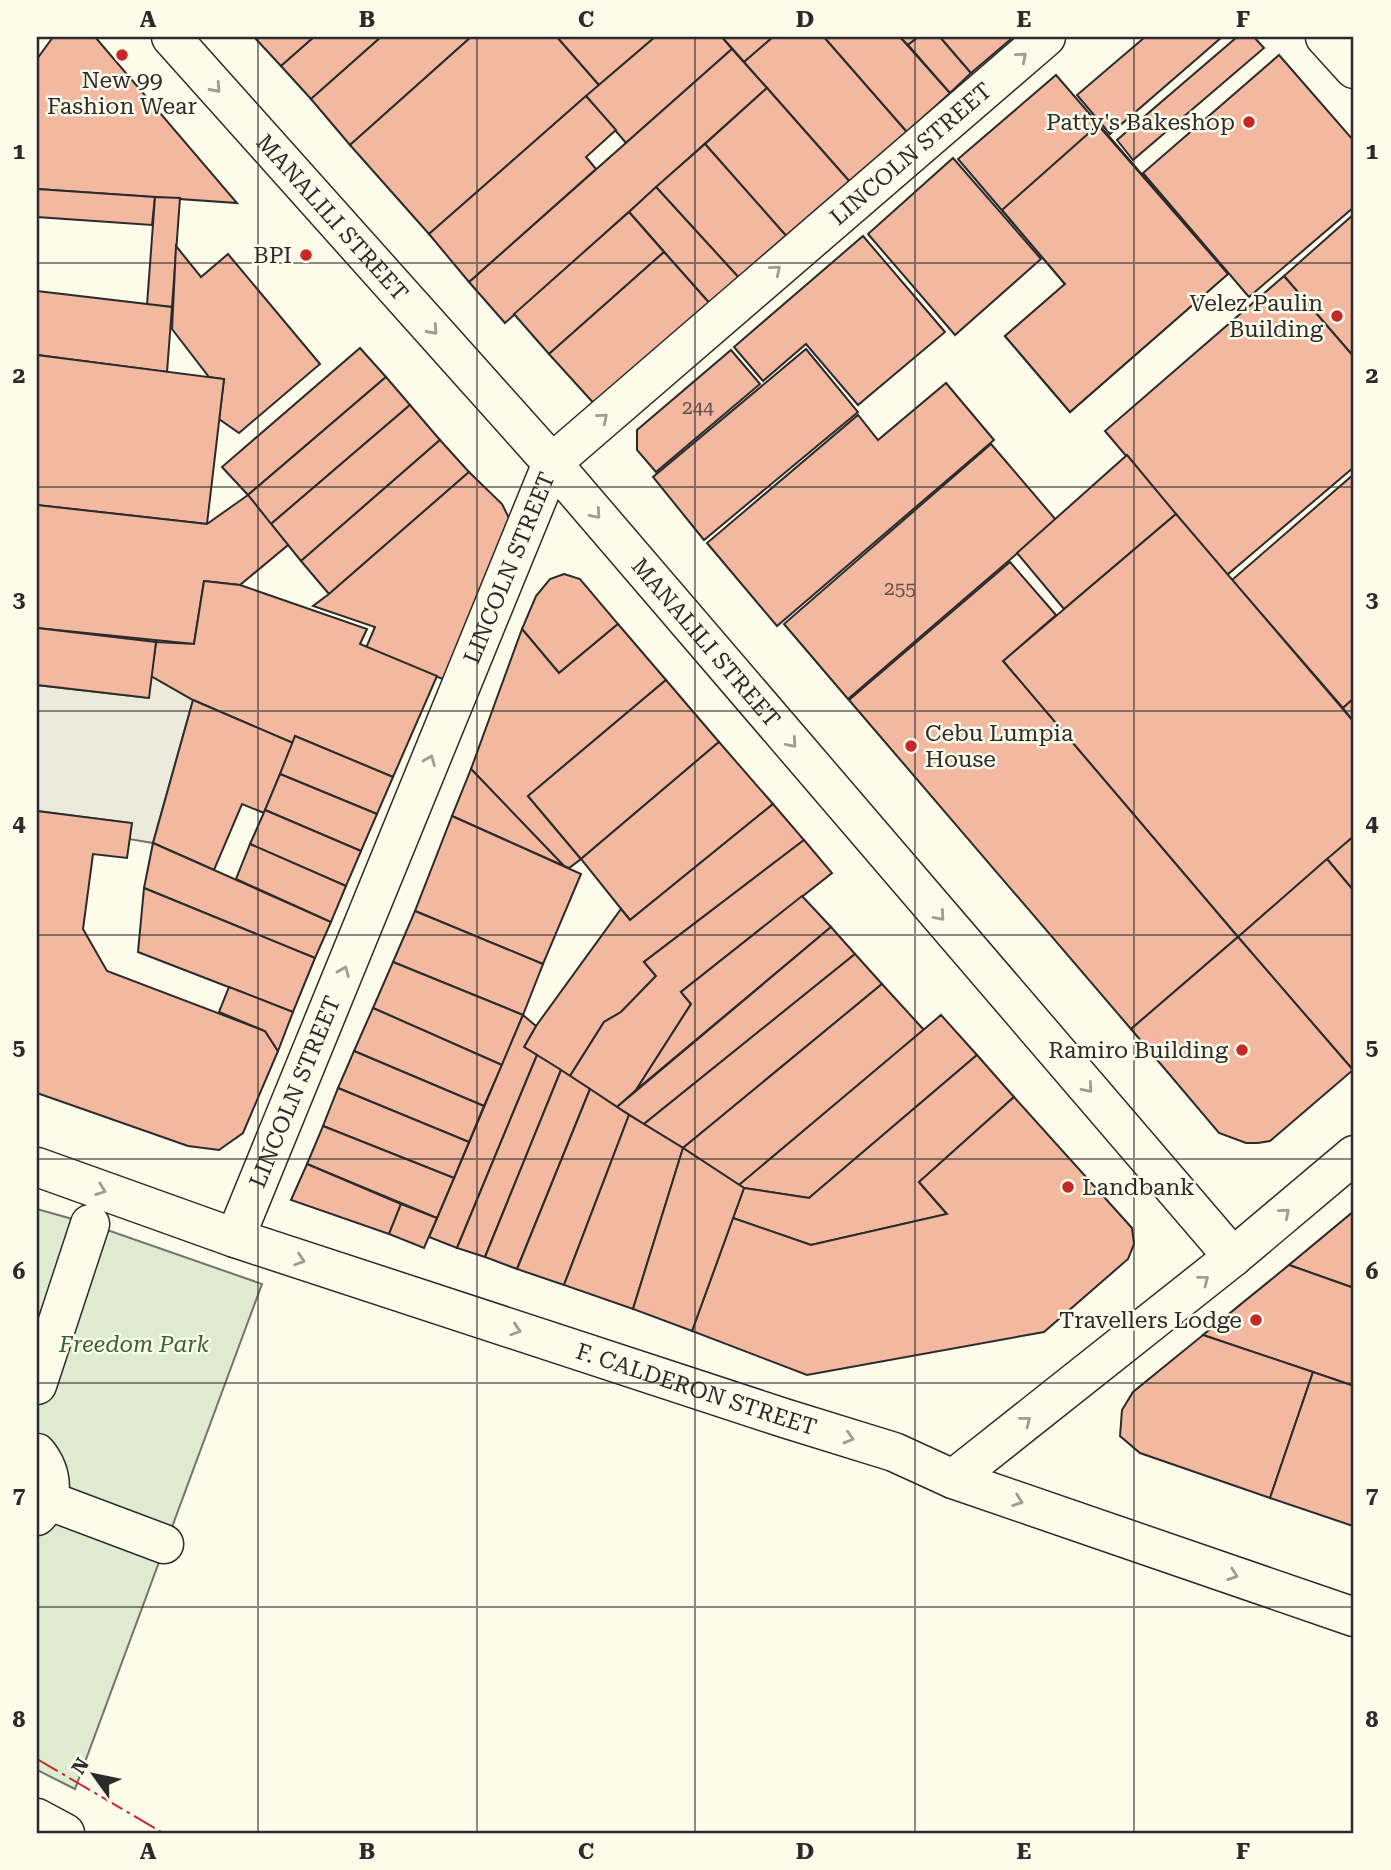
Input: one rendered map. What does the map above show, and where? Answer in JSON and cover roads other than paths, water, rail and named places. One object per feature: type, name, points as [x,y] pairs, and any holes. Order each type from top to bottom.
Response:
[{"type":"street","name":"MANALILI STREET","points":[[171,37],[552,463],[1233,1257]]},
{"type":"street","name":"LINCOLN STREET","points":[[235,1238],[552,463],[1046,37]]},
{"type":"street","points":[[1325,37],[1354,69]]},
{"type":"street","points":[[953,1479],[1233,1257],[1354,1155]]},
{"type":"street","name":"F. CALDERON STREET","points":[[37,1167],[235,1238],[894,1452],[953,1479],[1354,1617]]},
{"type":"street","points":[[37,1385],[90,1224]]},
{"type":"street","points":[[37,1453],[51,1480],[49,1496],[42,1508],[164,1544]]},
{"type":"street","points":[[37,1818],[65,1833]]},
{"type":"place","name":"New 99 Fashion Wear","points":[[122,55]]},
{"type":"place","name":"Patty's Bakeshop","points":[[1249,122]]},
{"type":"place","name":"BPI","points":[[306,255]]},
{"type":"place","name":"Velez Paulin Building","points":[[1337,316]]},
{"type":"place","name":"Cebu Lumpia House","points":[[911,746]]},
{"type":"place","name":"Ramiro Building","points":[[1242,1050]]},
{"type":"place","name":"Landbank","points":[[1068,1187]]},
{"type":"place","name":"Travellers Lodge","points":[[1256,1320]]},
{"type":"park label","name":"Freedom Park","points":[[134,1344]]}]
